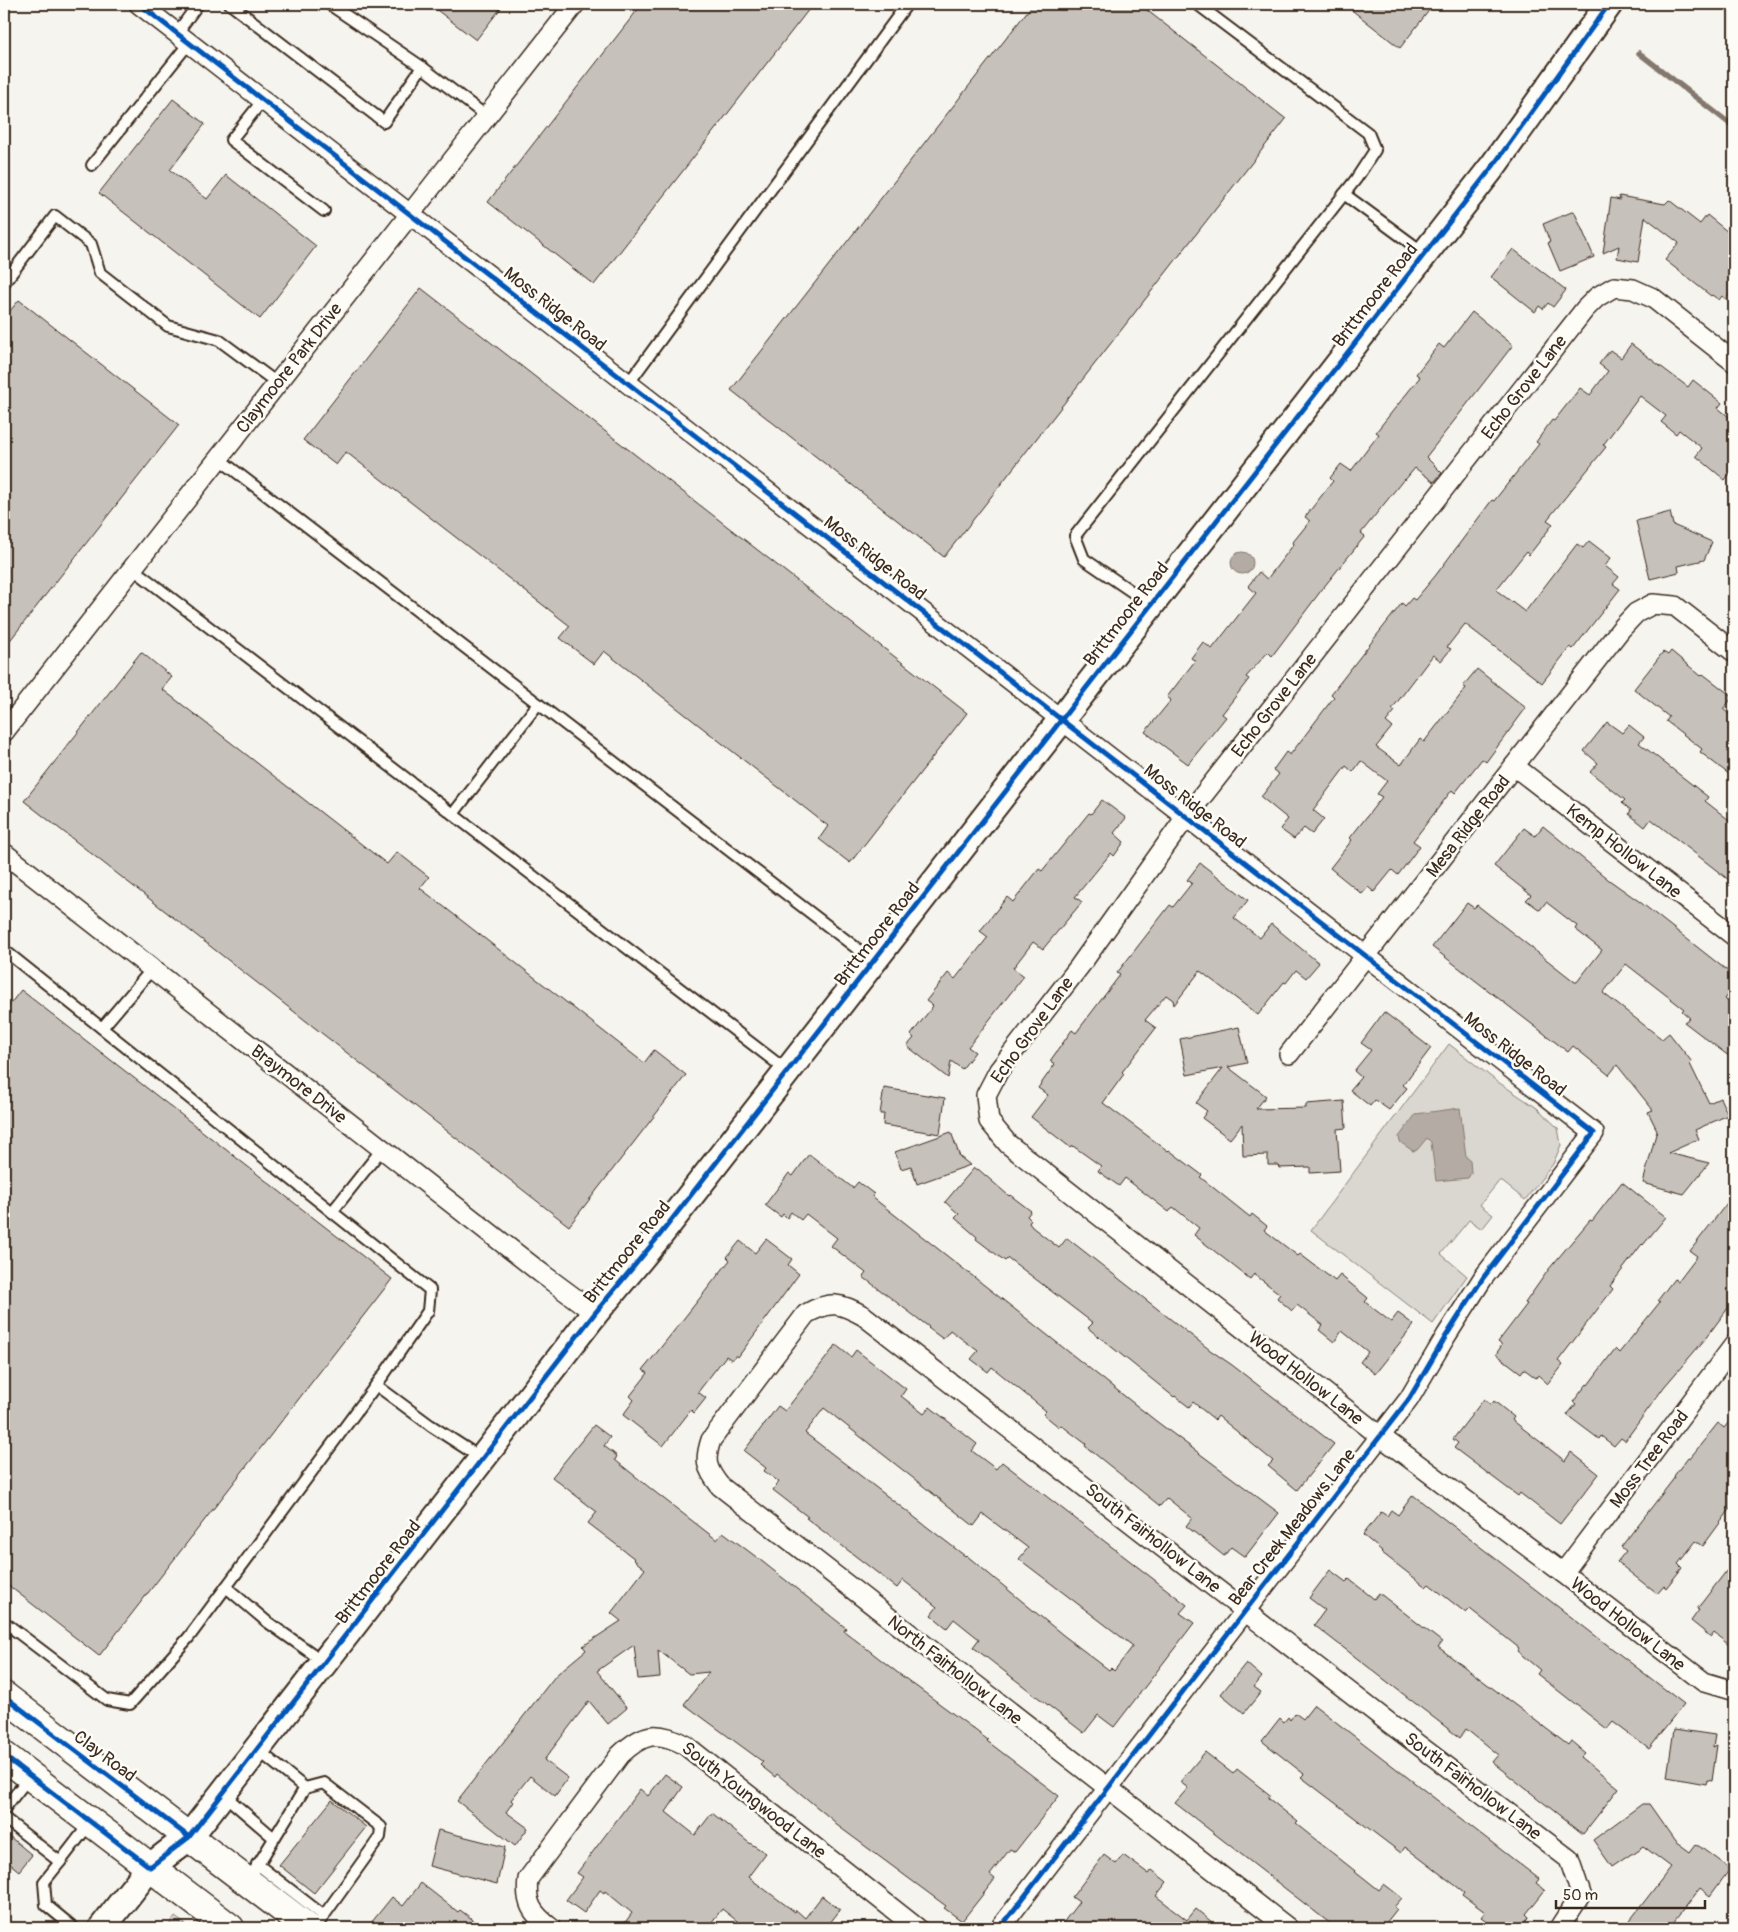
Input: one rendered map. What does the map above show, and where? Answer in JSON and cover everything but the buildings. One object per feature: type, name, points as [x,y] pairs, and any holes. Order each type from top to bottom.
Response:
[{"type":"main road","name":"Brittmoore Road","points":[[102,1928],[150,1867],[189,1837],[223,1794],[595,1314],[659,1236],[1425,254],[1493,166],[1610,4]]},
{"type":"main road","name":"Clay Road","points":[[4,1696],[189,1837],[252,1873],[316,1922]]},
{"type":"main road","points":[[4,1756],[230,1928]]},
{"type":"street","name":"Moss Ridge Road","points":[[138,4],[1594,1133]]},
{"type":"street","name":"Claymoore Park Drive","points":[[4,732],[575,4]]},
{"type":"street","name":"Echo Grove Lane","points":[[1008,1144],[989,1121],[986,1095],[999,1070],[1078,967],[1186,817],[1585,309],[1597,297],[1614,287],[1634,288],[1653,298],[1734,362]]},
{"type":"street","name":"Mesa Ridge Road","points":[[1289,1054],[1621,629],[1636,613],[1653,604],[1675,606],[1734,652]]},
{"type":"street","name":"Kemp Hollow Lane","points":[[1514,766],[1734,936]]},
{"type":"street","name":"Braymore Drive","points":[[4,853],[595,1314]]},
{"type":"street","name":"Bear Creek Meadows Lane","points":[[1000,1928],[1409,1399],[1483,1278],[1594,1133]]},
{"type":"street","name":"Wood Hollow Lane","points":[[1008,1144],[1380,1436],[1563,1573],[1704,1682],[1733,1690]]},
{"type":"street","name":"South Fairhollow Lane","points":[[753,1382],[806,1314],[822,1305],[844,1305],[864,1316],[1246,1610],[1392,1725],[1569,1859],[1581,1894],[1559,1928]]},
{"type":"street","name":"Moss Tree Road","points":[[1563,1573],[1734,1345]]},
{"type":"street","name":"North Fairhollow Lane","points":[[753,1382],[711,1440],[706,1456],[710,1473],[720,1486],[1288,1928]]},
{"type":"street","name":"South Youngwood Lane","points":[[551,1928],[541,1921],[529,1906],[528,1879],[620,1756],[633,1742],[649,1736],[669,1736],[685,1745],[917,1928]]},
{"type":"lane","points":[[92,165],[183,38],[198,4]]},
{"type":"lane","points":[[230,4],[384,122],[422,67]]},
{"type":"lane","points":[[329,4],[422,67],[486,116]]},
{"type":"lane","points":[[628,384],[907,4]]},
{"type":"lane","points":[[1151,604],[1084,559],[1075,536],[1344,194],[1375,150],[1368,133],[1197,4]]},
{"type":"lane","points":[[263,100],[231,140],[324,211]]},
{"type":"lane","points":[[1344,194],[1425,254]]},
{"type":"lane","points":[[4,283],[55,216],[91,244],[100,272],[168,326],[219,340],[277,383]]},
{"type":"lane","points":[[218,458],[873,961]]},
{"type":"lane","points":[[132,568],[787,1071]]},
{"type":"lane","points":[[453,814],[538,704]]},
{"type":"lane","points":[[4,950],[430,1290],[428,1311],[376,1385],[189,1637],[130,1704],[106,1700],[5,1626]]},
{"type":"lane","points":[[102,1028],[152,969]]},
{"type":"lane","points":[[332,1212],[382,1149]]},
{"type":"lane","points":[[376,1385],[430,1425],[482,1459]]},
{"type":"lane","points":[[226,1588],[266,1621],[325,1663]]},
{"type":"lane","points":[[258,1749],[305,1788]]},
{"type":"lane","points":[[4,1808],[30,1776]]},
{"type":"lane","points":[[252,1873],[305,1788],[324,1783],[381,1827],[380,1837],[316,1922],[315,1928]]},
{"type":"lane","points":[[223,1794],[274,1838]]},
{"type":"lane","points":[[4,1818],[60,1862]]},
{"type":"lane","points":[[74,1928],[46,1905],[44,1882],[91,1822]]},
{"type":"shaded area","points":[[1242,552],[1250,555],[1253,563],[1250,571],[1242,574],[1234,571],[1231,563],[1234,555]]},
{"type":"shaded area","points":[[1449,1044],[1495,1080],[1537,1108],[1558,1128],[1561,1145],[1553,1164],[1525,1200],[1500,1180],[1480,1205],[1493,1215],[1482,1229],[1469,1220],[1441,1254],[1467,1276],[1433,1324],[1311,1230]]},
{"type":"shaded area","points":[[1460,1108],[1466,1157],[1470,1160],[1471,1173],[1468,1178],[1436,1181],[1431,1142],[1427,1138],[1417,1150],[1413,1151],[1400,1142],[1399,1137],[1416,1114]]},
{"type":"shaded area","points":[[175,1917],[191,1928],[167,1928]]},
{"type":"waterway","points":[[1639,53],[1734,127]]},
{"type":"cycle path","points":[[139,4],[1594,1133],[1483,1278],[1409,1399],[1000,1928]]},
{"type":"cycle path","points":[[4,1756],[150,1867],[189,1837],[595,1313],[659,1236],[1493,166],[1609,4]]},
{"type":"cycle path","points":[[4,1696],[189,1837]]}]
